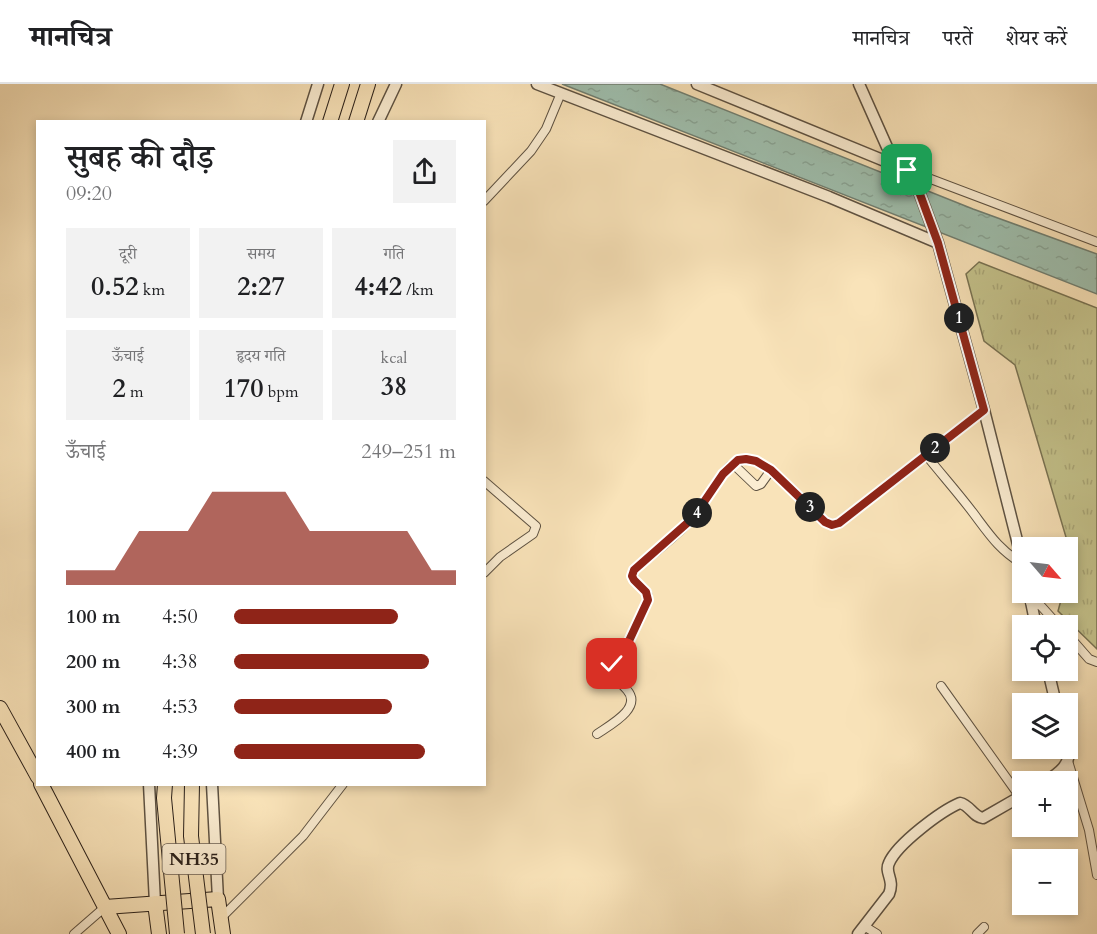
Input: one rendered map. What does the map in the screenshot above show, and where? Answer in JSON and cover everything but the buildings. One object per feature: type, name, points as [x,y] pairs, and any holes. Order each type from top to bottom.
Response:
[{"type":"main road","points":[[331,120],[342,84]]},
{"type":"main road","points":[[357,120],[368,84]]},
{"type":"main road","points":[[0,708],[36,773]]},
{"type":"main road","points":[[42,786],[119,934]]},
{"type":"main road","name":"NH35","points":[[165,786],[164,798],[177,934]]},
{"type":"main road","name":"NH35","points":[[192,786],[191,836],[204,934]]},
{"type":"main road","name":"NH35","points":[[105,907],[218,899],[223,934]]},
{"type":"main road","points":[[155,903],[159,934]]},
{"type":"street","points":[[307,120],[318,84]]},
{"type":"street","points":[[379,120],[396,84]]},
{"type":"street","points":[[537,84],[936,239]]},
{"type":"street","points":[[697,84],[910,174],[1097,242]]},
{"type":"street","points":[[859,84],[887,147],[910,174],[936,239],[984,410],[1016,537]]},
{"type":"street","points":[[486,199],[531,151],[546,129],[561,93]]},
{"type":"street","points":[[597,734],[615,722],[632,704],[631,695],[610,668],[628,643],[648,600],[646,592],[632,576],[634,570],[693,518],[723,474],[733,464],[738,460],[746,459],[756,461],[771,470],[825,522],[832,525],[839,523],[984,410]]},
{"type":"street","points":[[926,455],[974,513],[996,544],[1012,558]]},
{"type":"street","points":[[733,464],[756,486],[761,484],[771,470]]},
{"type":"street","points":[[486,484],[536,526],[533,534],[500,557],[486,571]]},
{"type":"street","points":[[1037,603],[1049,615]]},
{"type":"street","points":[[1078,646],[1089,659],[1097,662]]},
{"type":"street","points":[[941,686],[1012,784]]},
{"type":"street","points":[[1060,771],[1068,761]]},
{"type":"street","points":[[1068,761],[1089,830],[1097,875]]},
{"type":"street","points":[[149,786],[155,903]]},
{"type":"street","points":[[212,786],[218,899]]},
{"type":"street","points":[[221,918],[303,836],[341,786]]},
{"type":"street","points":[[877,934],[861,930],[889,894],[892,886],[887,870],[889,863],[904,843],[960,803],[978,818],[983,818],[1012,801]]},
{"type":"street","points":[[74,934],[105,907]]},
{"type":"street","points":[[977,934],[984,927]]},
{"type":"green space","points":[[979,262],[1097,308],[1097,649],[1078,630],[1078,615],[1062,615],[1058,611],[1060,603],[1078,603],[1078,537],[1066,537],[1015,365],[984,341],[966,274]]},
{"type":"water","points":[[562,84],[660,84],[973,209],[1097,254],[1097,294]]},
{"type":"route","points":[[612,664],[628,643],[648,600],[646,592],[632,576],[634,570],[693,518],[723,474],[738,460],[756,461],[771,470],[825,522],[832,525],[839,523],[984,410],[938,243],[914,178],[907,170]]}]
